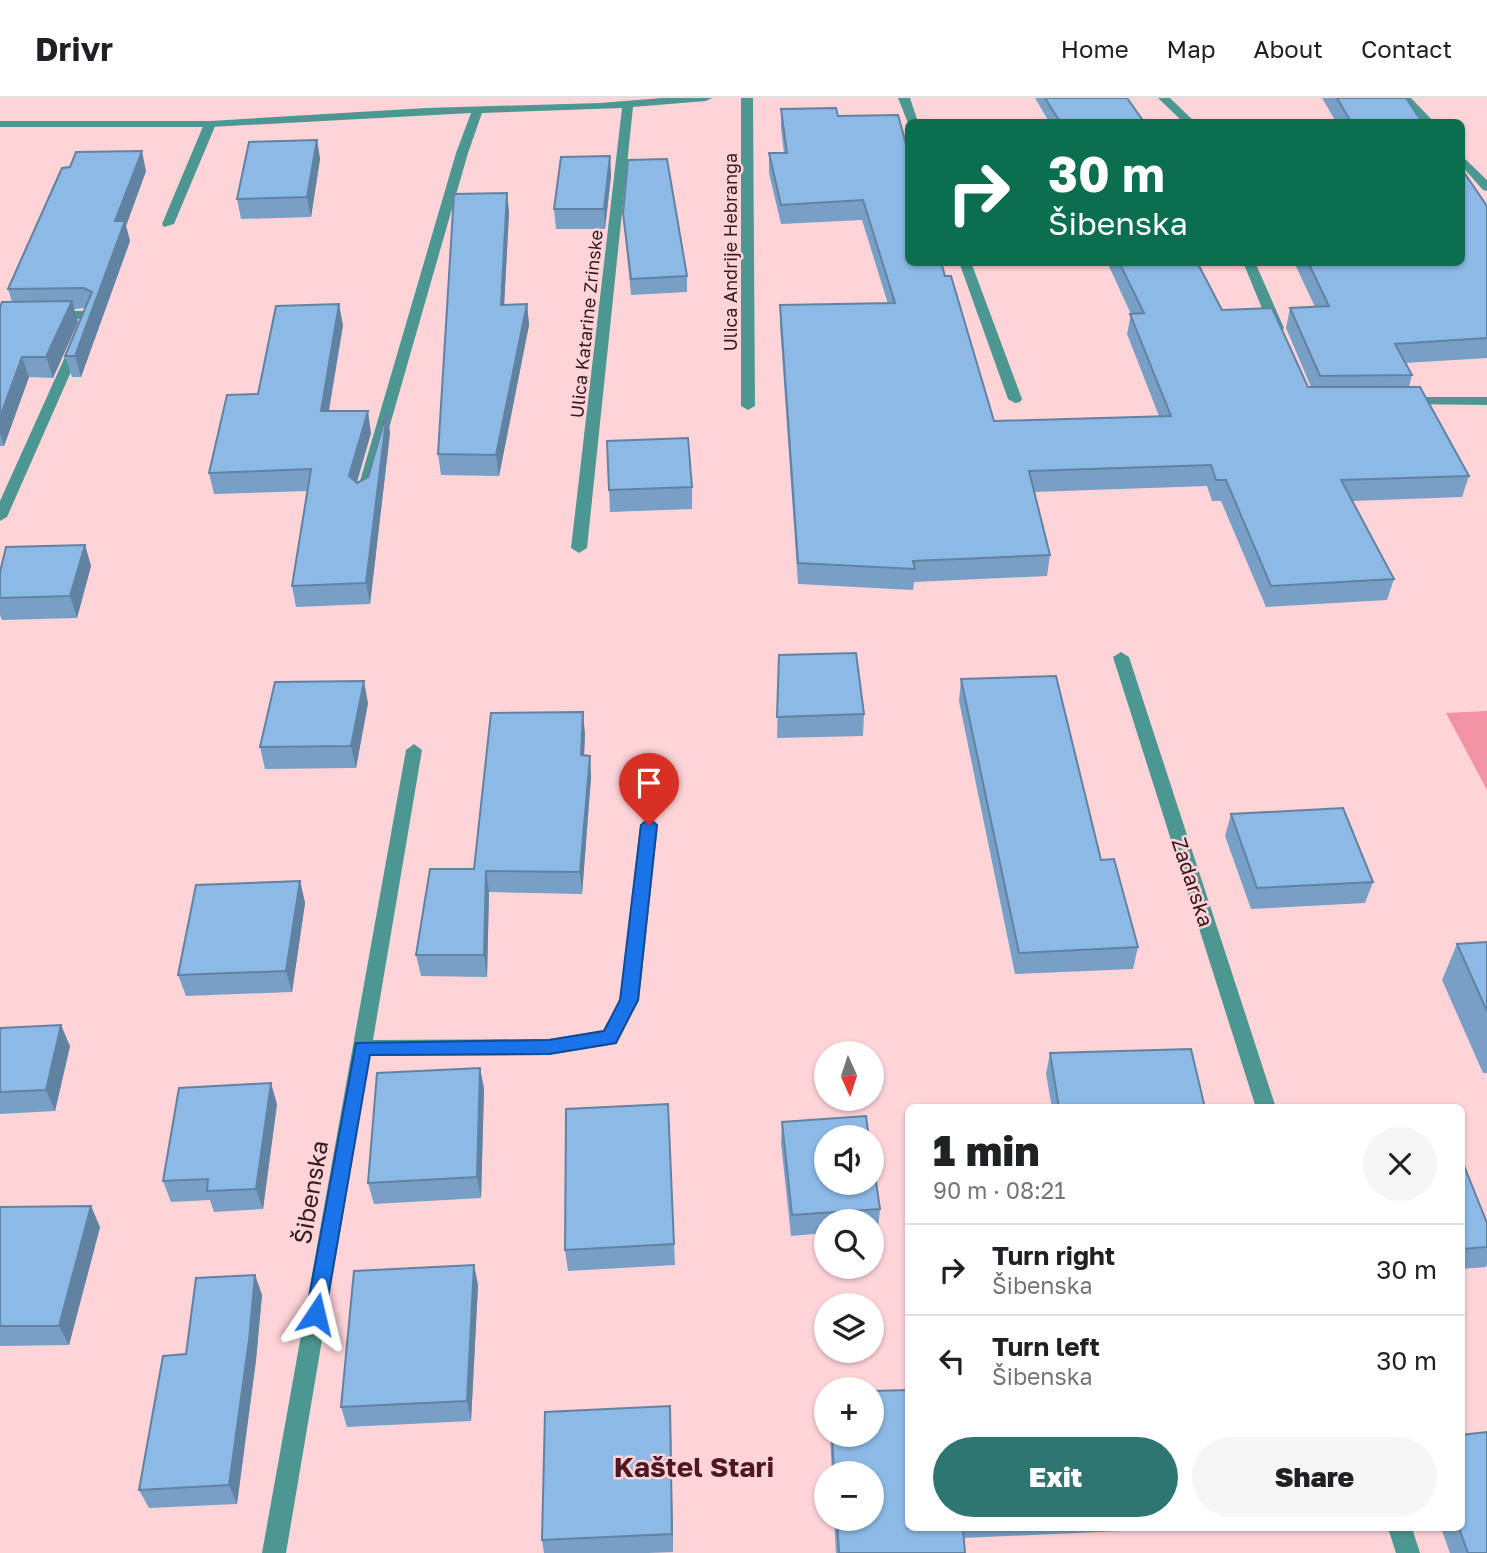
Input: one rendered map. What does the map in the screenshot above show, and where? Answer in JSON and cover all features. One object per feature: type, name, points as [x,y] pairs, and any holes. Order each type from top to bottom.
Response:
[{"type":"street","points":[[0,124],[210,124],[706,98]]},
{"type":"street","name":"Ulica Andrije Hebranga","points":[[747,98],[748,406]]},
{"type":"street","points":[[904,98],[912,119]]},
{"type":"street","points":[[1164,98],[1186,119]]},
{"type":"street","points":[[1405,98],[1426,119]]},
{"type":"street","name":"Ulica Katarine Zrinske","points":[[579,548],[628,104]]},
{"type":"street","points":[[362,498],[462,153],[478,109]]},
{"type":"street","points":[[168,224],[210,124]]},
{"type":"street","points":[[1465,162],[1487,187]]},
{"type":"street","points":[[966,266],[1014,399]]},
{"type":"street","points":[[1251,266],[1281,339]]},
{"type":"street","points":[[0,517],[90,314],[39,316]]},
{"type":"street","points":[[1391,402],[1487,401]]},
{"type":"street","name":"Zadarska","points":[[1121,657],[1265,1104]]},
{"type":"street","name":"Šibenska","points":[[274,1553],[414,750]]},
{"type":"street","points":[[362,1048],[549,1047],[609,1038],[629,1000],[649,825]]},
{"type":"street","points":[[1401,1531],[1408,1553]]},
{"type":"shaded area","points":[[1487,711],[1487,790],[1446,713]]},
{"type":"building","points":[[1045,98],[1127,98],[1142,119],[1058,119]]},
{"type":"building","points":[[1337,98],[1406,98],[1420,119],[1349,119]]},
{"type":"building","points":[[836,108],[838,116],[898,115],[905,140],[905,266],[942,266],[945,276],[951,276],[994,421],[1171,416],[1130,314],[1144,313],[1121,266],[1199,266],[1222,310],[1272,308],[1308,387],[1420,387],[1469,476],[1341,480],[1394,579],[1271,586],[1226,480],[1216,480],[1211,465],[1029,471],[1050,555],[913,561],[915,569],[798,563],[780,305],[895,303],[863,200],[781,205],[769,153],[787,153],[781,109]]},
{"type":"building","points":[[317,140],[307,197],[237,199],[249,142]]},
{"type":"building","points":[[142,151],[115,221],[125,221],[75,356],[65,356],[92,292],[84,288],[8,289],[62,168],[70,167],[76,152]]},
{"type":"building","points":[[610,156],[604,209],[554,209],[561,157]]},
{"type":"building","points":[[667,159],[687,276],[631,279],[623,213],[628,160]]},
{"type":"building","points":[[1465,174],[1487,206],[1487,338],[1395,344],[1412,375],[1320,376],[1290,308],[1329,306],[1310,266],[1465,266]]},
{"type":"building","points":[[507,193],[501,305],[527,304],[496,455],[438,454],[454,194]]},
{"type":"building","points":[[72,301],[46,357],[22,357],[0,417],[2,302]]},
{"type":"building","points":[[339,304],[321,411],[368,411],[349,476],[357,483],[368,477],[387,412],[366,583],[292,586],[311,469],[209,473],[227,395],[258,394],[276,306]]},
{"type":"building","points":[[688,438],[692,487],[609,490],[607,441]]},
{"type":"building","points":[[85,545],[70,596],[0,598],[0,572],[6,547]]},
{"type":"building","points":[[856,653],[864,714],[777,717],[779,655]]},
{"type":"building","points":[[1056,676],[1101,860],[1114,859],[1138,947],[1019,953],[961,679]]},
{"type":"building","points":[[364,681],[351,746],[260,747],[275,682]]},
{"type":"building","points":[[583,712],[581,755],[590,756],[580,872],[486,871],[484,955],[416,955],[430,869],[474,869],[491,713]]},
{"type":"building","points":[[1343,808],[1373,882],[1257,888],[1231,814]]},
{"type":"building","points":[[300,881],[286,971],[178,975],[196,885]]},
{"type":"building","points":[[1487,942],[1487,1011],[1457,944]]},
{"type":"building","points":[[61,1025],[46,1090],[0,1092],[0,1028]]},
{"type":"building","points":[[1191,1049],[1204,1104],[1058,1104],[1050,1053]]},
{"type":"building","points":[[480,1068],[477,1177],[368,1183],[377,1073]]},
{"type":"building","points":[[271,1083],[256,1189],[207,1191],[208,1179],[163,1181],[179,1088]]},
{"type":"building","points":[[668,1104],[674,1244],[565,1250],[566,1109]]},
{"type":"building","points":[[866,1116],[867,1125],[814,1125],[814,1195],[878,1195],[880,1209],[814,1209],[814,1214],[792,1215],[782,1122]]},
{"type":"building","points":[[1465,1168],[1487,1223],[1487,1247],[1465,1249]]},
{"type":"building","points":[[91,1206],[59,1326],[0,1326],[0,1207]]},
{"type":"building","points":[[474,1265],[467,1401],[341,1407],[354,1271]]},
{"type":"building","points":[[255,1275],[229,1485],[139,1490],[163,1356],[186,1354],[196,1278]]},
{"type":"building","points":[[905,1390],[905,1531],[963,1531],[965,1553],[839,1553],[838,1531],[884,1531],[884,1461],[833,1461],[833,1447],[884,1447],[884,1391]]},
{"type":"building","points":[[670,1406],[672,1534],[542,1540],[545,1412]]},
{"type":"building","points":[[1487,1432],[1487,1553],[1468,1553],[1460,1531],[1465,1531],[1465,1435]]},
{"type":"district","name":"Kaštel Stari","points":[[694,1466]]},
{"type":"route","points":[[316,1314],[362,1048],[549,1047],[609,1038],[629,1000],[649,825]]}]
